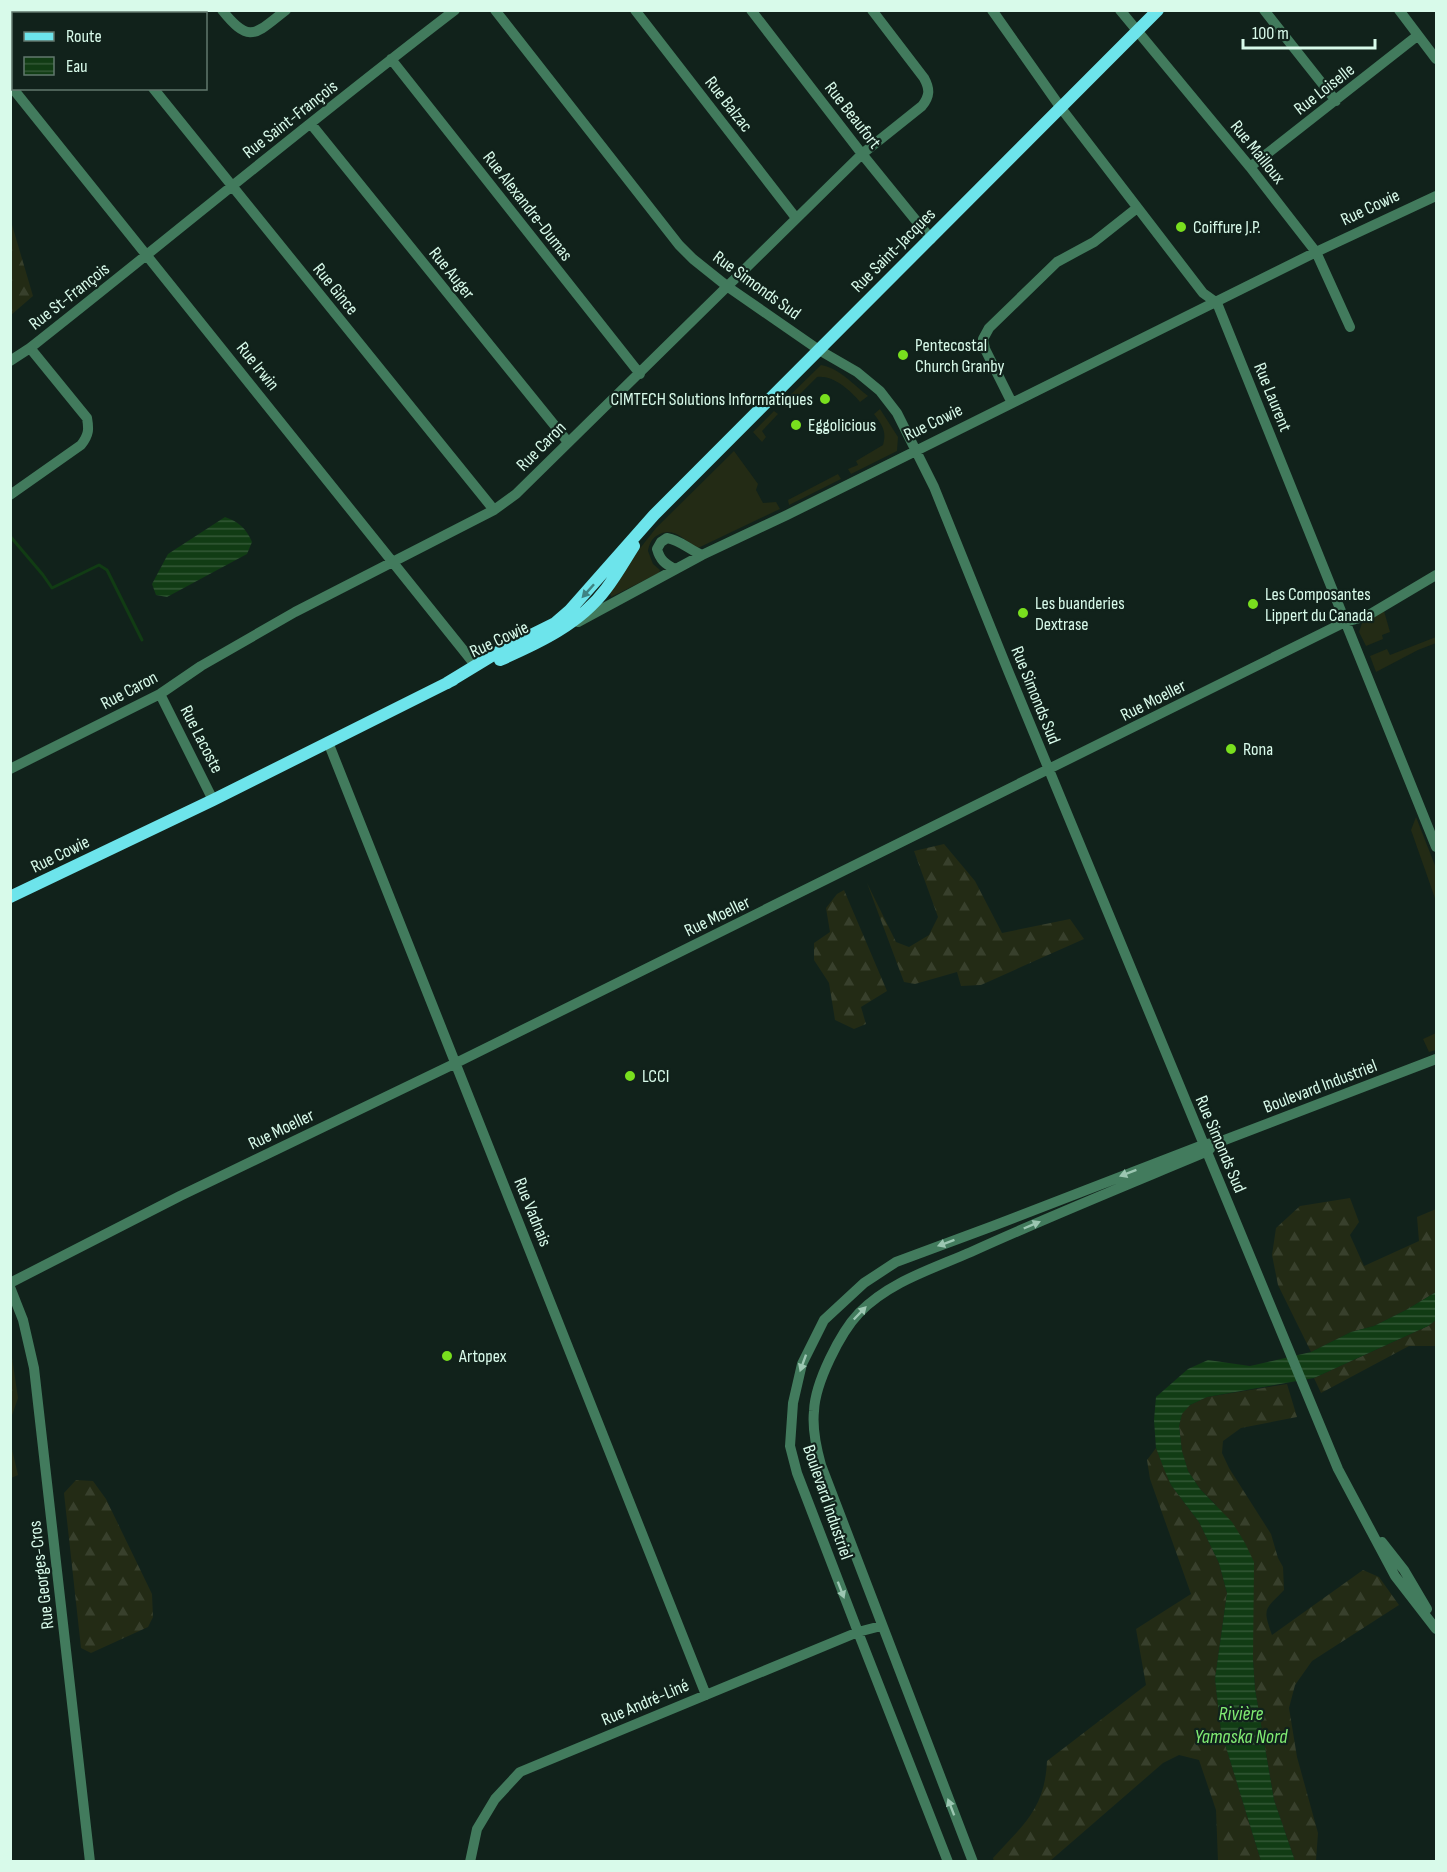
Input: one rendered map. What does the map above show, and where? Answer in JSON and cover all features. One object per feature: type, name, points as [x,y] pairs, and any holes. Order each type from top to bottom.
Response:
[{"type":"main road","name":"Rue Saint-Jacques","points":[[476,666],[555,623],[570,610],[654,515],[1158,10]]},
{"type":"main road","name":"Rue Saint-Jacques","points":[[562,630],[606,590],[654,515]]},
{"type":"main road","name":"Rue Cowie","points":[[447,682],[562,630]]},
{"type":"main road","name":"Rue Cowie","points":[[10,897],[213,800],[476,666]]},
{"type":"street","points":[[222,10],[234,25],[244,32],[255,32],[286,10]]},
{"type":"street","name":"Rue Saint-François","points":[[148,255],[454,10]]},
{"type":"street","name":"Rue Simonds Sud","points":[[495,10],[679,245],[728,287],[819,350],[857,372],[880,391],[897,413],[934,487],[1338,1469],[1395,1576],[1437,1629]]},
{"type":"street","name":"Rue Balzac","points":[[635,10],[796,218]]},
{"type":"street","name":"Rue Beaufort","points":[[751,10],[931,239]]},
{"type":"street","name":"Rue Caron","points":[[10,769],[160,694],[201,666],[295,612],[395,563],[494,510],[516,494],[862,154],[922,106],[928,98],[929,87],[924,78],[872,10]]},
{"type":"street","name":"Rue Laurent","points":[[992,10],[1061,108],[1137,208],[1203,293],[1217,303],[1437,847]]},
{"type":"street","name":"Rue Mailloux","points":[[1120,10],[1317,252],[1350,327]]},
{"type":"street","points":[[1264,10],[1336,101]]},
{"type":"street","points":[[1399,10],[1437,59]]},
{"type":"street","name":"Rue Loiselle","points":[[1250,167],[1418,36]]},
{"type":"street","name":"Rue Alexandre-Dumas","points":[[391,59],[640,374]]},
{"type":"street","name":"Rue Irwin","points":[[14,90],[476,666]]},
{"type":"street","name":"Rue Gince","points":[[155,90],[494,510]]},
{"type":"street","name":"Rue Auger","points":[[311,124],[568,442]]},
{"type":"street","name":"Rue Cowie","points":[[562,630],[702,555],[1317,252],[1437,196]]},
{"type":"street","points":[[1012,403],[985,349],[984,339],[988,328],[1058,262],[1094,242],[1137,208]]},
{"type":"street","name":"Rue St-François","points":[[10,361],[30,348],[148,255]]},
{"type":"street","points":[[10,495],[81,445],[88,437],[87,418],[30,348]]},
{"type":"street","points":[[675,569],[666,565],[657,549],[667,538],[675,539],[690,550],[702,555]]},
{"type":"street","name":"Rue Moeller","points":[[10,1285],[180,1196],[456,1063],[1345,622],[1367,616],[1437,575]]},
{"type":"street","name":"Rue Lacoste","points":[[160,694],[213,800]]},
{"type":"street","name":"Rue Vadnais","points":[[328,742],[706,1695]]},
{"type":"street","name":"Boulevard Industriel","points":[[973,1862],[881,1626],[821,1465],[816,1445],[813,1410],[822,1376],[842,1334],[859,1313],[887,1289],[1204,1148],[1437,1059]]},
{"type":"street","name":"Boulevard Industriel","points":[[948,1862],[797,1473],[790,1446],[793,1403],[802,1364],[824,1320],[864,1283],[896,1262],[1204,1148]]},
{"type":"street","name":"Rue Georges-Cros","points":[[10,1285],[23,1320],[34,1368],[90,1862]]},
{"type":"street","name":"Rue Simonds Sud","points":[[1365,1521],[1404,1570],[1437,1624]]},
{"type":"street","name":"Rue André-Liné","points":[[470,1862],[477,1829],[495,1799],[520,1772],[858,1632],[881,1626]]},
{"type":"green space","points":[[10,218],[33,296],[11,315],[10,315]]},
{"type":"green space","points":[[821,365],[840,373],[868,396],[860,402],[835,381],[817,377],[786,408],[781,404]]},
{"type":"green space","points":[[880,409],[898,437],[897,451],[851,474],[848,469],[858,465],[856,461],[883,445],[883,428],[874,414]]},
{"type":"green space","points":[[774,411],[778,414],[762,431],[766,437],[762,442],[753,432]]},
{"type":"green space","points":[[734,451],[758,484],[756,490],[763,503],[776,502],[780,509],[698,548],[674,533],[664,532],[658,535],[651,542],[648,551],[653,564],[660,570],[659,573],[611,597],[610,592],[656,528]]},
{"type":"green space","points":[[838,474],[841,479],[789,505],[788,500]]},
{"type":"green space","points":[[1384,611],[1390,632],[1382,635],[1383,639],[1366,646],[1359,632],[1362,623]]},
{"type":"green space","points":[[1436,637],[1436,643],[1376,672],[1370,656],[1387,649],[1390,655]]},
{"type":"green space","points":[[1416,817],[1436,868],[1436,901],[1411,830]]},
{"type":"green space","points":[[944,844],[975,881],[1002,933],[1070,919],[1084,939],[981,985],[961,986],[957,972],[915,984],[904,982],[867,883],[896,942],[909,947],[929,935],[938,917],[914,851]]},
{"type":"green space","points":[[844,890],[887,991],[861,1007],[866,1024],[854,1029],[835,1020],[829,983],[814,960],[814,943],[830,932],[826,908],[837,894]]},
{"type":"green space","points":[[1436,1033],[1436,1050],[1429,1052],[1423,1039]]},
{"type":"green space","points":[[1350,1198],[1359,1222],[1350,1235],[1364,1266],[1419,1241],[1417,1217],[1436,1209],[1436,1292],[1374,1326],[1351,1332],[1311,1352],[1278,1285],[1272,1255],[1276,1228],[1300,1206]]},
{"type":"green space","points":[[1436,1320],[1436,1346],[1409,1346],[1321,1393],[1314,1378],[1428,1326]]},
{"type":"green space","points":[[11,1351],[18,1398],[10,1418]]},
{"type":"green space","points":[[1287,1384],[1297,1417],[1241,1428],[1223,1441],[1222,1453],[1271,1534],[1283,1567],[1284,1590],[1269,1606],[1266,1614],[1272,1635],[1363,1570],[1379,1577],[1399,1605],[1312,1661],[1295,1685],[1289,1708],[1297,1757],[1318,1833],[1316,1861],[1295,1861],[1274,1800],[1255,1689],[1253,1562],[1215,1504],[1200,1489],[1188,1471],[1182,1452],[1179,1426],[1182,1413],[1190,1405],[1207,1397]]},
{"type":"green space","points":[[10,1445],[18,1475],[11,1478]]},
{"type":"green space","points":[[1156,1448],[1171,1485],[1199,1522],[1219,1563],[1227,1593],[1215,1679],[1221,1731],[1261,1861],[1218,1861],[1216,1810],[1199,1760],[1179,1755],[1163,1763],[1050,1861],[994,1861],[993,1858],[1023,1825],[1037,1804],[1042,1792],[1047,1761],[1146,1685],[1136,1629],[1191,1594],[1150,1479],[1147,1460]]},
{"type":"green space","points":[[76,1480],[93,1481],[106,1499],[152,1594],[153,1617],[148,1627],[91,1653],[81,1648],[64,1493]]},
{"type":"water","points":[[225,517],[245,529],[252,542],[247,554],[167,597],[156,595],[152,584],[168,554]]},
{"type":"water","name":"Rivière Yamaska Nord","points":[[1436,1292],[1436,1320],[1428,1326],[1314,1378],[1207,1397],[1190,1405],[1182,1414],[1179,1426],[1182,1451],[1188,1471],[1200,1489],[1232,1522],[1254,1562],[1255,1689],[1274,1800],[1295,1861],[1261,1861],[1221,1731],[1215,1679],[1227,1593],[1219,1563],[1199,1522],[1171,1485],[1156,1448],[1154,1420],[1156,1397],[1188,1369],[1208,1360],[1250,1366],[1311,1352],[1351,1332],[1374,1326]]},
{"type":"waterway","points":[[10,536],[52,588],[99,565],[107,570],[142,640]]},
{"type":"place","name":"Coiffure J.P.","points":[[1181,227]]},
{"type":"place","name":"Pentecostal Church Granby","points":[[903,355]]},
{"type":"place","name":"CIMTECH Solutions Informatiques","points":[[825,399]]},
{"type":"place","name":"Eggolicious","points":[[796,425]]},
{"type":"place","name":"Les Composantes Lippert du Canada","points":[[1253,604]]},
{"type":"place","name":"Les buanderies Dextrase","points":[[1023,613]]},
{"type":"place","name":"Rona","points":[[1231,749]]},
{"type":"place","name":"LCCI","points":[[630,1076]]},
{"type":"place","name":"Artopex","points":[[447,1356]]}]
